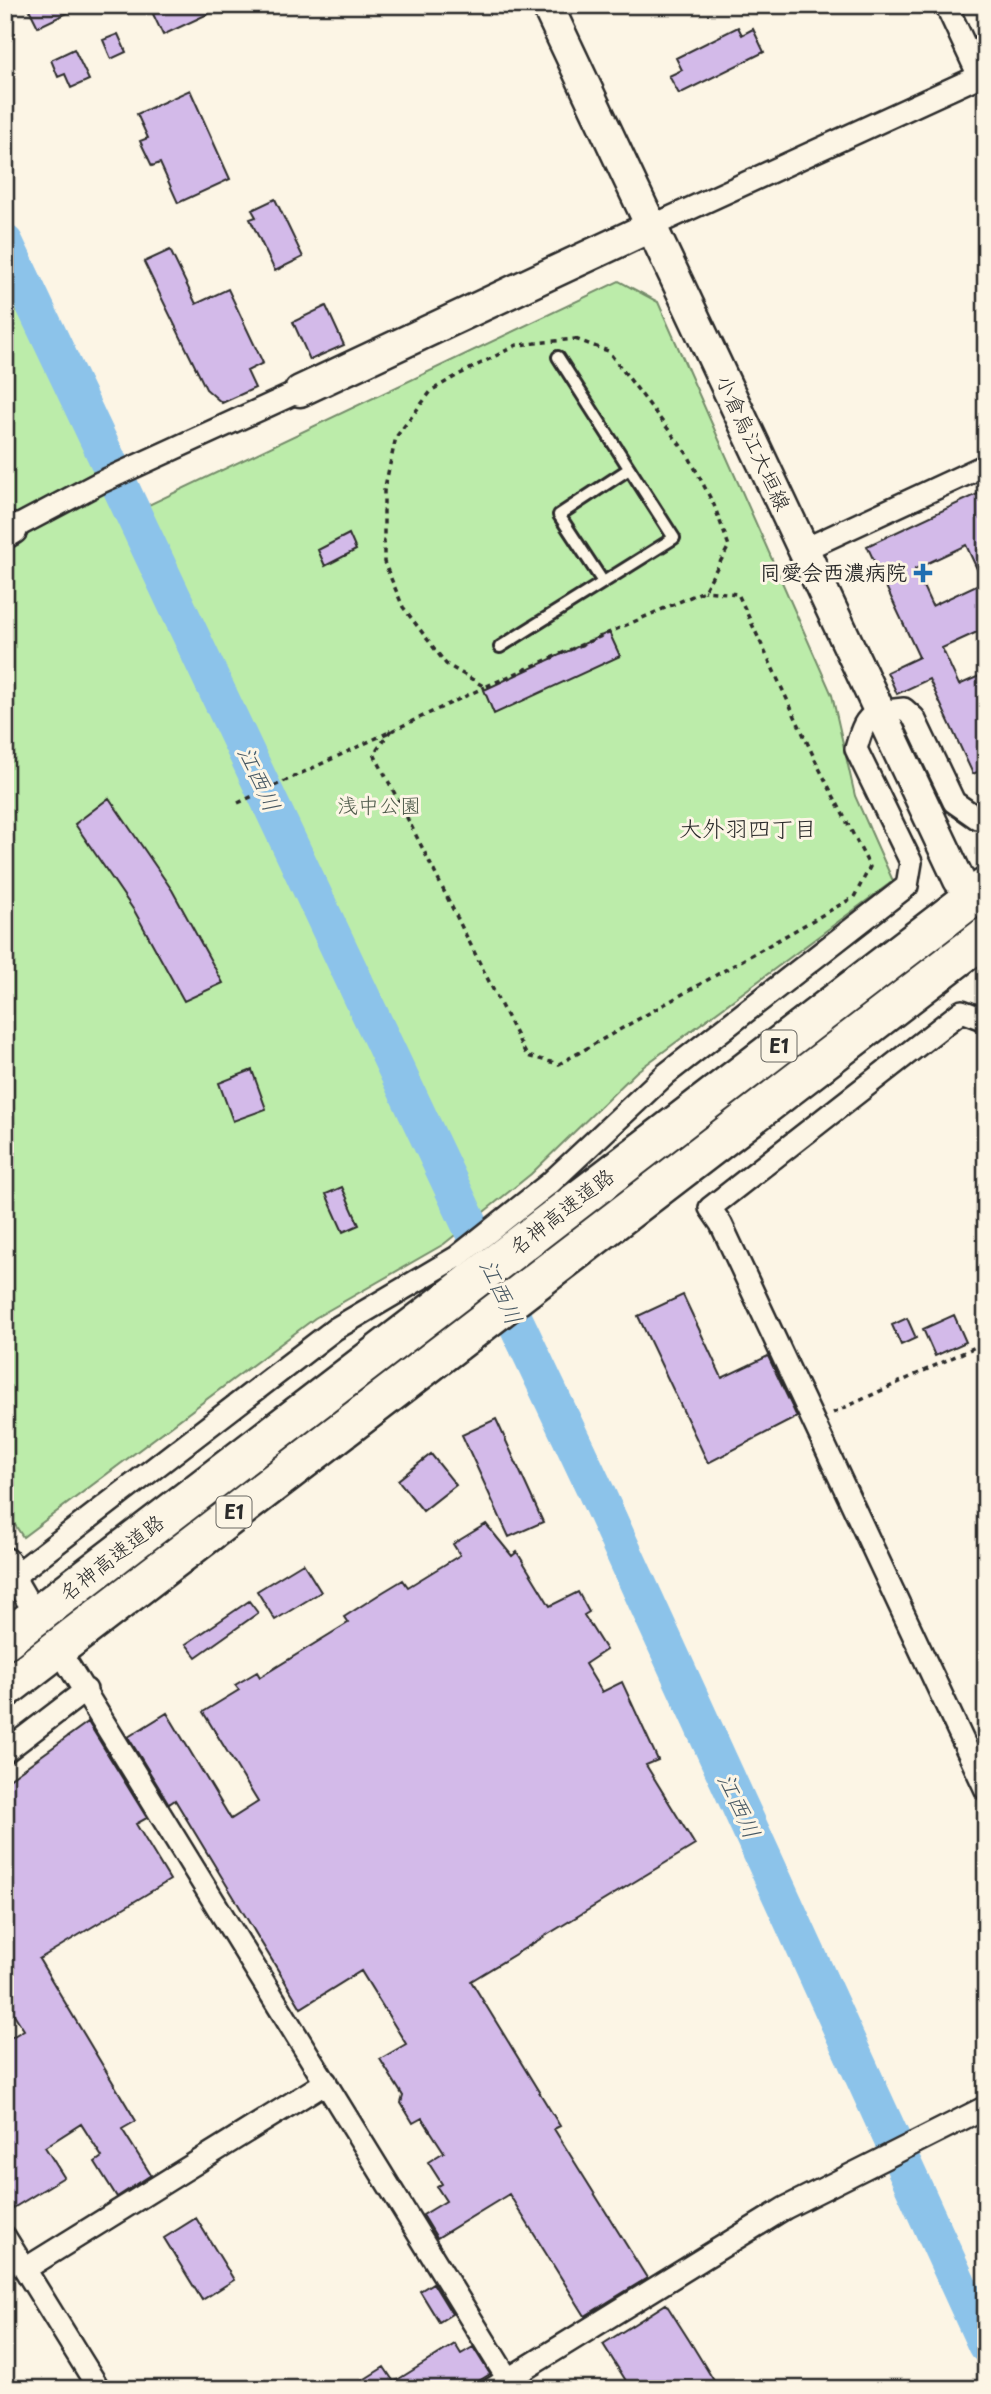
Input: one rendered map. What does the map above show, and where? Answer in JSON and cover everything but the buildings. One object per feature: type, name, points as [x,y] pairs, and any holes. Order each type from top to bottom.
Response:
[{"type":"highway","name":"名神高速道路","points":[[5,1640],[435,1310],[562,1193],[972,884]]},
{"type":"highway","name":"名神高速道路","points":[[5,1689],[986,936]]},
{"type":"main road","name":"小倉烏江大垣線","points":[[547,5],[878,711],[972,884]]},
{"type":"main road","points":[[300,391],[650,227]]},
{"type":"street","points":[[650,227],[982,74],[946,5]]},
{"type":"street","points":[[9,531],[99,483],[300,391]]},
{"type":"street","points":[[803,550],[986,465]]},
{"type":"street","points":[[13,1581],[335,1329],[562,1193],[666,1074],[907,886],[911,862],[856,749],[863,722],[878,711],[904,709],[914,718],[954,802],[977,818],[986,817]]},
{"type":"street","points":[[986,1020],[962,1010],[710,1208],[721,1224],[815,1422],[986,1790]]},
{"type":"street","points":[[69,1666],[326,2082],[504,2386],[785,2208],[939,2128],[986,2107]]},
{"type":"street","points":[[5,1752],[86,1690]]},
{"type":"street","points":[[25,2269],[326,2082]]},
{"type":"street","points":[[5,2237],[99,2389]]},
{"type":"lane","points":[[500,647],[674,538],[558,357]]},
{"type":"lane","points":[[603,582],[559,515],[629,469]]},
{"type":"path","points":[[391,730],[374,754],[468,944],[527,1056],[559,1064],[854,897],[870,867],[819,768],[738,594],[704,591]]},
{"type":"path","points":[[238,803],[485,687]]},
{"type":"path","points":[[815,1422],[986,1342]]},
{"type":"green space","name":"浅中公園","points":[[5,243],[132,513],[619,281],[658,302],[832,695],[855,796],[893,881],[636,1072],[531,1174],[444,1244],[315,1318],[23,1537],[5,1510]]},
{"type":"waterway","name":"江西川","points":[[5,243],[593,1485],[986,2345]]},
{"type":"place","name":"同愛会西濃病院","points":[[923,573]]},
{"type":"district","name":"大外羽四丁目","points":[[748,829]]}]
